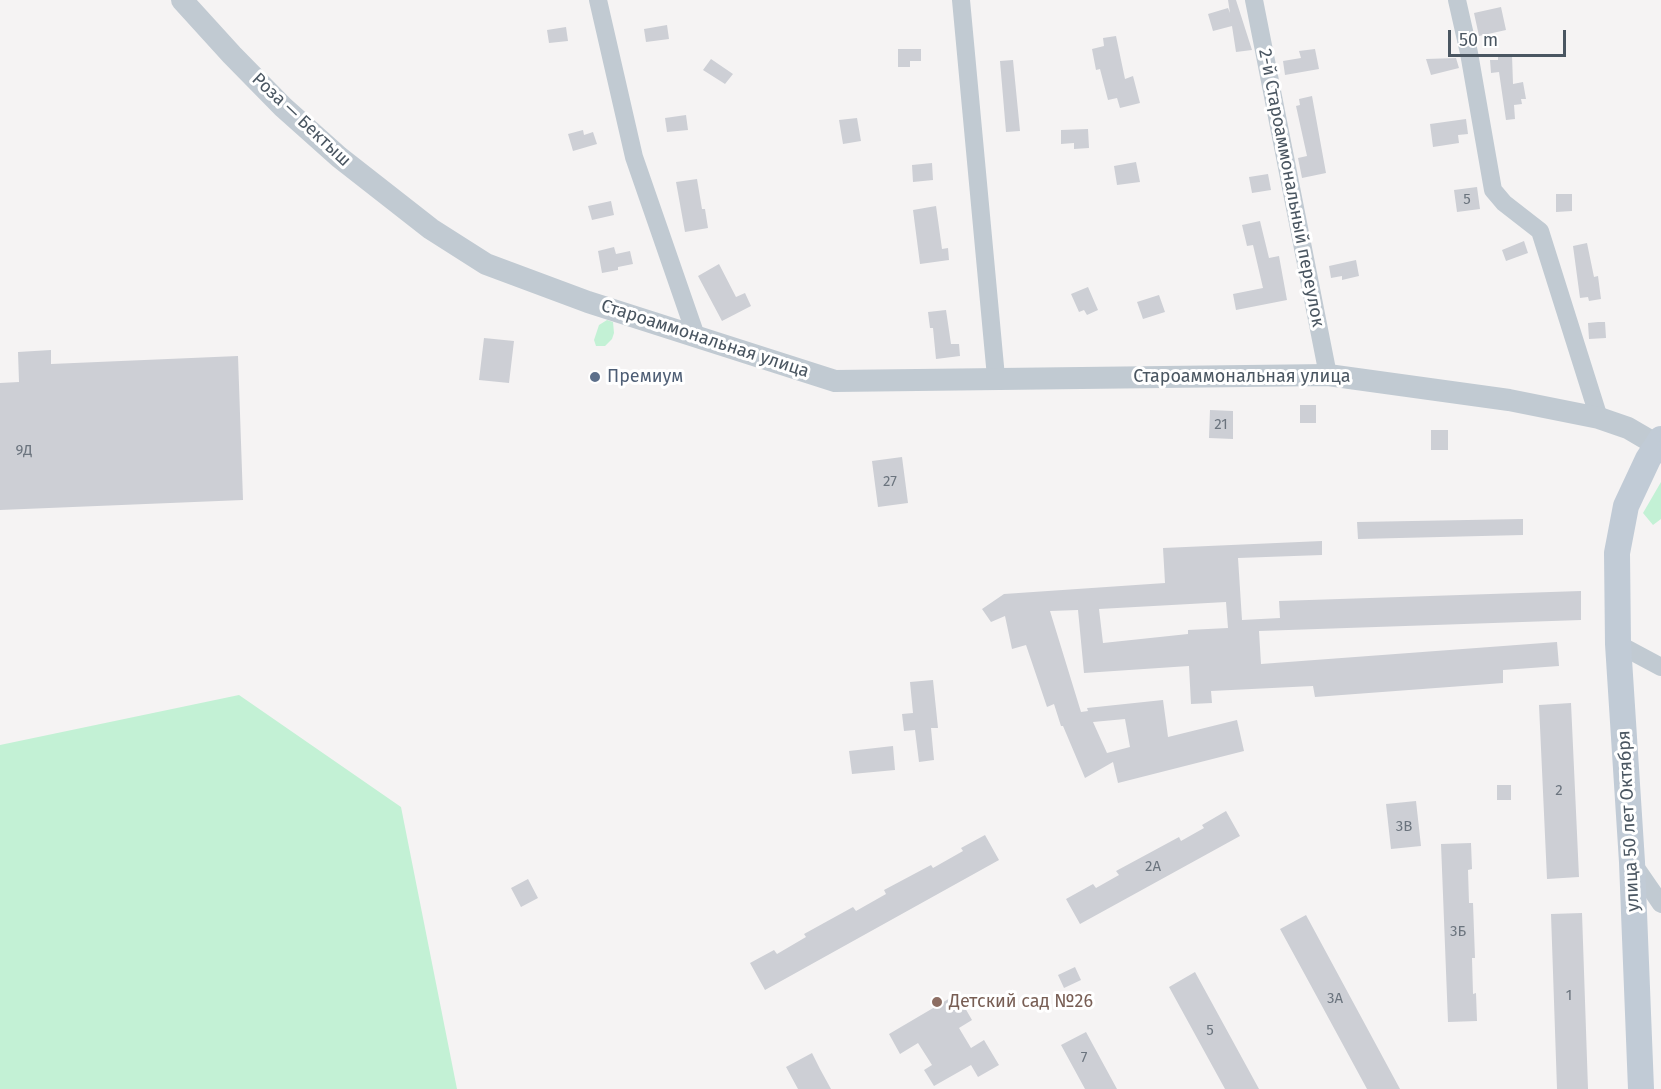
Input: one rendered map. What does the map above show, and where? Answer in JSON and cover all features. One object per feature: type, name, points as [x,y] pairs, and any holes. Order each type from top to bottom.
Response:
[{"type":"main road","name":"улица 50 лет Октября","points":[[1641,1089],[1632,862],[1618,644],[1617,553],[1626,506],[1648,459],[1659,442]]},
{"type":"street","name":"Роза — Бектыш","points":[[182,0],[284,107],[339,157],[430,229]]},
{"type":"street","points":[[598,0],[634,158],[696,336]]},
{"type":"street","points":[[961,0],[996,377]]},
{"type":"street","name":"2-й Староаммональный переулок","points":[[1254,0],[1328,375]]},
{"type":"street","points":[[1457,0],[1469,53],[1493,190],[1504,203],[1540,231],[1599,418]]},
{"type":"street","name":"Староаммональная улица","points":[[430,229],[486,264],[588,302],[835,381],[996,377],[1328,375],[1509,400],[1599,418],[1659,442]]},
{"type":"street","points":[[1618,644],[1661,667]]},
{"type":"street","points":[[1632,862],[1661,904]]},
{"type":"green space","points":[[607,320],[613,322],[612,339],[605,346],[596,346],[594,340],[599,325]]},
{"type":"green space","points":[[1661,482],[1661,519],[1653,525],[1643,513]]},
{"type":"green space","points":[[239,695],[401,807],[457,1089],[0,1089],[0,745]]},
{"type":"building","points":[[1228,0],[1236,0],[1252,50],[1236,52],[1232,26],[1213,31],[1208,14],[1228,8],[1230,13]]},
{"type":"building","points":[[1501,7],[1506,30],[1479,36],[1474,13]]},
{"type":"building","points":[[667,25],[669,39],[646,42],[644,29]]},
{"type":"building","points":[[566,27],[568,41],[549,43],[547,30]]},
{"type":"building","points":[[1116,36],[1125,79],[1133,76],[1140,103],[1120,108],[1117,98],[1108,100],[1100,69],[1096,70],[1092,49],[1104,46],[1103,38]]},
{"type":"building","points":[[898,49],[921,49],[921,61],[910,61],[910,67],[898,67]]},
{"type":"building","points":[[1315,49],[1319,69],[1285,75],[1283,61],[1301,58],[1299,51]]},
{"type":"building","points":[[1512,55],[1513,84],[1523,82],[1526,99],[1521,99],[1522,104],[1514,105],[1515,119],[1506,120],[1499,72],[1491,73],[1490,60],[1498,60],[1498,56]]},
{"type":"building","points":[[1456,58],[1459,68],[1431,75],[1426,59]]},
{"type":"building","points":[[711,59],[733,74],[725,84],[703,70]]},
{"type":"building","points":[[1013,60],[1020,131],[1006,132],[1000,61]]},
{"type":"building","points":[[1312,96],[1326,173],[1302,178],[1298,158],[1307,156],[1296,106],[1300,105],[1299,99]]},
{"type":"building","points":[[686,115],[688,130],[667,132],[665,118]]},
{"type":"building","points":[[857,118],[861,141],[843,144],[839,120]]},
{"type":"building","points":[[1466,119],[1468,134],[1458,135],[1459,143],[1433,147],[1430,124]]},
{"type":"building","points":[[1088,129],[1089,148],[1074,149],[1074,143],[1061,144],[1061,130]]},
{"type":"building","points":[[583,130],[584,135],[593,132],[597,144],[573,151],[568,134]]},
{"type":"building","points":[[1136,162],[1140,182],[1117,185],[1114,166]]},
{"type":"building","points":[[932,163],[933,180],[913,182],[912,165]]},
{"type":"building","points":[[1268,174],[1271,190],[1252,193],[1249,177]]},
{"type":"building","points":[[697,179],[708,228],[685,232],[676,182]]},
{"type":"building","points":[[1477,187],[1480,209],[1457,212],[1454,190]]},
{"type":"building","points":[[1556,194],[1572,194],[1572,211],[1556,212]]},
{"type":"building","points":[[611,201],[614,215],[592,220],[588,206]]},
{"type":"building","points":[[936,206],[942,249],[948,248],[949,260],[920,264],[913,210]]},
{"type":"building","points":[[1260,221],[1269,258],[1279,256],[1287,300],[1236,310],[1233,294],[1263,288],[1253,245],[1247,246],[1242,225]]},
{"type":"building","points":[[1524,241],[1528,253],[1506,261],[1502,250]]},
{"type":"building","points":[[1587,243],[1594,277],[1598,276],[1601,299],[1589,301],[1588,297],[1580,298],[1573,246]]},
{"type":"building","points":[[614,247],[616,254],[630,251],[633,264],[602,273],[598,251]]},
{"type":"building","points":[[1356,260],[1359,276],[1342,280],[1342,276],[1331,278],[1329,266]]},
{"type":"building","points":[[719,264],[736,297],[745,293],[751,306],[722,321],[698,276]]},
{"type":"building","points":[[1088,287],[1098,310],[1087,315],[1084,310],[1079,312],[1071,294]]},
{"type":"building","points":[[1159,295],[1165,312],[1143,319],[1137,302]]},
{"type":"building","points":[[946,310],[951,344],[959,344],[960,356],[936,359],[933,328],[930,328],[928,312]]},
{"type":"building","points":[[1605,322],[1606,338],[1589,339],[1588,323]]},
{"type":"building","points":[[484,338],[514,341],[509,383],[479,380]]},
{"type":"building","points":[[51,350],[51,364],[238,356],[243,500],[0,510],[0,383],[19,382],[18,352]]},
{"type":"building","points":[[1300,405],[1316,405],[1316,423],[1300,423]]},
{"type":"building","points":[[1210,410],[1233,411],[1233,439],[1209,438]]},
{"type":"building","points":[[1431,430],[1448,430],[1448,450],[1431,450]]},
{"type":"building","points":[[902,457],[908,503],[878,507],[872,461]]},
{"type":"building","points":[[1523,519],[1523,535],[1358,539],[1357,522]]},
{"type":"building","points":[[1322,541],[1322,555],[1238,558],[1242,620],[1280,618],[1279,601],[1581,591],[1581,620],[1259,631],[1261,664],[1557,642],[1559,666],[1503,670],[1503,683],[1315,697],[1313,686],[1211,691],[1212,703],[1191,704],[1189,666],[1084,673],[1078,610],[1050,611],[1081,712],[1088,711],[1087,708],[1163,700],[1168,737],[1237,720],[1244,751],[1118,783],[1113,762],[1085,778],[1063,726],[1061,726],[1054,704],[1047,707],[1026,645],[1012,649],[1005,616],[991,622],[982,609],[1004,594],[1165,583],[1163,548]],"holes":[[[1226,602],[1228,628],[1188,630],[1188,634],[1103,643],[1099,609]],[[1125,719],[1130,747],[1107,753],[1093,722]]]},
{"type":"building","points":[[933,680],[938,728],[931,728],[934,760],[919,762],[915,730],[904,731],[902,714],[913,713],[910,682]]},
{"type":"building","points":[[1571,703],[1579,877],[1547,879],[1539,705]]},
{"type":"building","points":[[893,746],[895,770],[852,774],[849,751]]},
{"type":"building","points":[[1497,785],[1511,785],[1511,800],[1497,800]]},
{"type":"building","points":[[1416,801],[1421,846],[1391,849],[1386,804]]},
{"type":"building","points":[[1226,811],[1240,836],[1080,924],[1066,899],[1093,884],[1096,888],[1119,875],[1116,871],[1179,837],[1181,841],[1204,828],[1202,825]]},
{"type":"building","points":[[985,835],[999,860],[765,990],[750,963],[774,950],[777,954],[806,937],[804,934],[853,907],[856,911],[886,894],[884,890],[931,865],[933,868],[963,851],[961,848]]},
{"type":"building","points":[[1471,843],[1472,869],[1468,870],[1469,903],[1473,903],[1475,958],[1472,958],[1473,994],[1476,993],[1477,1021],[1448,1022],[1441,844]]},
{"type":"building","points":[[528,879],[538,898],[521,907],[511,888]]},
{"type":"building","points":[[1582,913],[1588,1089],[1557,1089],[1551,914]]},
{"type":"building","points":[[1306,915],[1400,1089],[1367,1089],[1280,929]]},
{"type":"building","points":[[1075,967],[1081,980],[1064,988],[1058,975]]},
{"type":"building","points":[[1195,972],[1259,1089],[1225,1089],[1169,987]]},
{"type":"building","points":[[957,994],[972,1020],[959,1028],[971,1048],[984,1040],[999,1065],[978,1077],[971,1065],[934,1086],[924,1070],[932,1065],[918,1043],[900,1054],[889,1034]]},
{"type":"building","points":[[1086,1032],[1117,1089],[1085,1089],[1061,1045]]},
{"type":"building","points":[[812,1053],[831,1089],[798,1089],[786,1067]]},
{"type":"place","name":"Премиум","points":[[595,377]]},
{"type":"place","name":"Детский сад №26","points":[[937,1002]]}]
